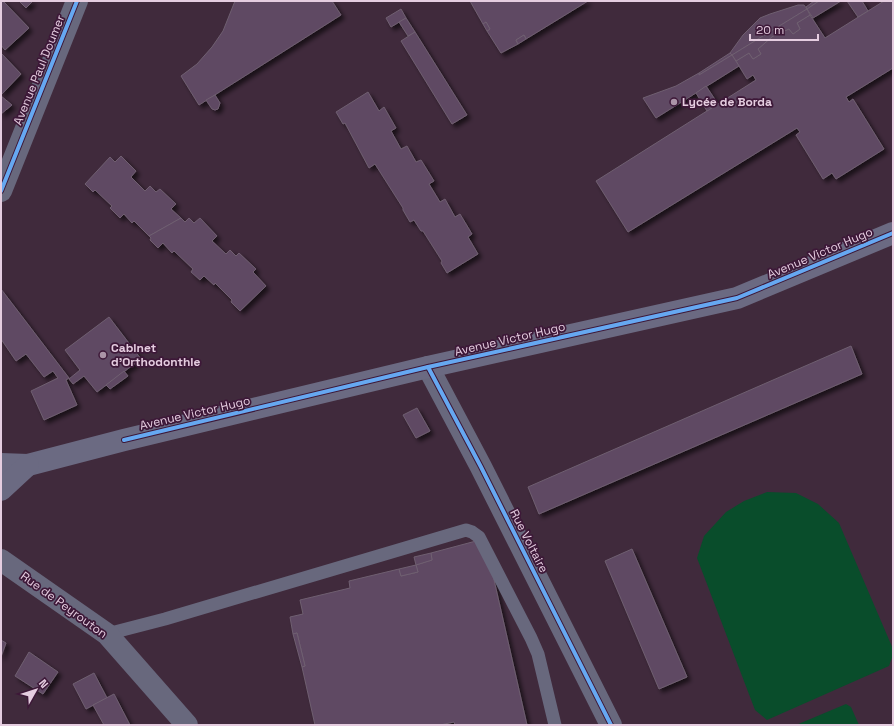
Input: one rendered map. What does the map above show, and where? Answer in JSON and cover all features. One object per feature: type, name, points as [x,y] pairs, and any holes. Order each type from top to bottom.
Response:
[{"type":"main road","name":"Avenue Victor Hugo","points":[[1,464],[28,464],[428,367],[737,298],[893,233]]},
{"type":"main road","name":"Avenue Victor Hugo","points":[[1,490],[28,464]]},
{"type":"street","name":"Avenue Paul Doumer","points":[[1,191],[77,1]]},
{"type":"street","name":"Rue Voltaire","points":[[428,367],[481,467],[611,725]]},
{"type":"street","name":"Rue de Peyrouton","points":[[1,560],[107,634],[187,725]]},
{"type":"lane","points":[[107,634],[165,619],[466,530],[479,537],[531,638],[538,654],[555,725]]},
{"type":"green space","points":[[767,492],[796,493],[818,504],[839,523],[893,649],[893,655],[889,666],[767,720],[755,710],[697,558],[704,536],[726,512],[744,501]]},
{"type":"green space","points":[[846,704],[851,707],[859,725],[796,725]]},
{"type":"building","points":[[1,1],[3,1],[29,28],[5,50],[1,45]]},
{"type":"building","points":[[19,1],[33,1],[26,8]]},
{"type":"building","points":[[235,1],[332,1],[341,15],[199,105],[181,76],[197,64],[212,47],[223,31]]},
{"type":"building","points":[[470,1],[588,1],[526,39],[524,35],[516,40],[518,44],[501,53],[487,31],[490,29],[486,22],[483,24]]},
{"type":"building","points":[[814,1],[819,1],[807,9],[806,7]]},
{"type":"building","points":[[819,1],[841,1],[813,18],[807,9]]},
{"type":"building","points":[[847,1],[862,1],[868,11],[858,17]]},
{"type":"building","points":[[884,1],[893,1],[893,68],[846,97],[849,102],[853,99],[884,149],[836,179],[832,173],[823,179],[796,135],[800,132],[797,128],[628,232],[596,181],[756,80],[753,75],[747,79],[736,61],[749,53],[753,59],[761,54],[758,49],[773,36],[789,29],[793,34],[800,29],[797,23],[810,15],[825,38]]},
{"type":"building","points":[[798,5],[804,5],[807,9],[732,55],[730,53],[743,35],[760,18]]},
{"type":"building","points":[[401,9],[406,18],[391,27],[386,18]]},
{"type":"building","points":[[807,9],[810,15],[797,23],[800,29],[793,34],[789,29],[773,36],[758,49],[761,54],[753,59],[749,53],[736,61],[732,55]]},
{"type":"building","points":[[406,18],[415,32],[408,36],[399,22]]},
{"type":"building","points":[[486,22],[490,29],[487,31],[483,24]]},
{"type":"building","points":[[415,32],[467,115],[452,124],[401,41]]},
{"type":"building","points":[[524,35],[526,39],[518,44],[516,40]]},
{"type":"building","points":[[1,53],[21,74],[1,95]]},
{"type":"building","points":[[730,53],[732,55],[699,75],[699,73]]},
{"type":"building","points":[[732,55],[739,66],[656,118],[643,98],[676,86],[699,73],[699,75]]},
{"type":"building","points":[[706,86],[718,104],[707,111],[696,93]]},
{"type":"building","points":[[368,92],[379,111],[384,107],[396,128],[391,131],[401,149],[407,146],[416,162],[421,160],[434,181],[429,184],[440,202],[445,199],[455,217],[460,214],[472,234],[468,237],[478,254],[447,273],[441,263],[442,261],[423,231],[421,231],[414,220],[410,222],[403,208],[375,164],[369,168],[345,123],[343,124],[336,112]]},
{"type":"building","points":[[215,95],[220,103],[218,109],[215,110],[212,109],[206,100]]},
{"type":"building","points":[[1,96],[12,105],[1,114]]},
{"type":"building","points":[[121,156],[136,171],[131,177],[145,191],[150,186],[156,192],[160,189],[176,204],[171,209],[181,218],[149,236],[134,221],[132,223],[124,214],[120,218],[110,208],[112,206],[95,190],[93,192],[85,184],[110,157],[115,162]]},
{"type":"building","points":[[181,218],[185,222],[189,218],[194,223],[200,218],[217,236],[212,241],[226,254],[230,250],[236,256],[239,253],[256,269],[253,272],[266,286],[240,311],[231,302],[232,300],[215,283],[214,285],[204,276],[200,280],[191,272],[193,269],[174,251],[172,253],[163,243],[158,248],[150,240],[151,238],[149,236]]},
{"type":"building","points":[[1,289],[69,378],[66,380],[77,405],[44,420],[31,391],[58,378],[53,371],[44,377],[26,354],[16,361],[1,339]]},
{"type":"building","name":"Cabinet d'Orthodonthie","points":[[109,317],[141,359],[97,392],[84,376],[73,384],[69,379],[80,370],[65,350]]},
{"type":"building","points":[[851,346],[862,374],[539,514],[528,487]]},
{"type":"building","points":[[124,371],[128,376],[110,389],[106,385]]},
{"type":"building","points":[[417,408],[430,431],[416,438],[403,415]]},
{"type":"building","points":[[476,541],[492,571],[527,725],[455,725],[454,722],[440,725],[315,725],[302,667],[305,666],[297,633],[293,634],[290,617],[303,614],[300,600],[350,588],[349,581],[399,569],[401,576],[418,572],[416,565],[432,560],[431,553]]},
{"type":"building","points":[[632,549],[687,677],[659,689],[605,561]]},
{"type":"building","points":[[431,553],[432,560],[416,565],[414,557]]},
{"type":"building","points":[[416,565],[418,572],[401,576],[399,569]]},
{"type":"building","points":[[297,633],[305,666],[302,667],[293,634]]},
{"type":"building","points":[[1,640],[6,643],[1,657]]},
{"type":"building","points":[[29,652],[58,672],[43,694],[15,676]]},
{"type":"building","points":[[94,673],[107,698],[86,709],[73,684]]},
{"type":"building","points":[[114,694],[130,725],[104,725],[93,705]]},
{"type":"cycle path","points":[[1,191],[77,1]]},
{"type":"cycle path","points":[[124,440],[428,367],[737,298],[893,233]]},
{"type":"cycle path","points":[[428,367],[481,467],[611,725]]},
{"type":"place","name":"Lycée de Borda","points":[[674,102]]},
{"type":"place","name":"Cabinet d'Orthodonthie","points":[[103,355]]}]
